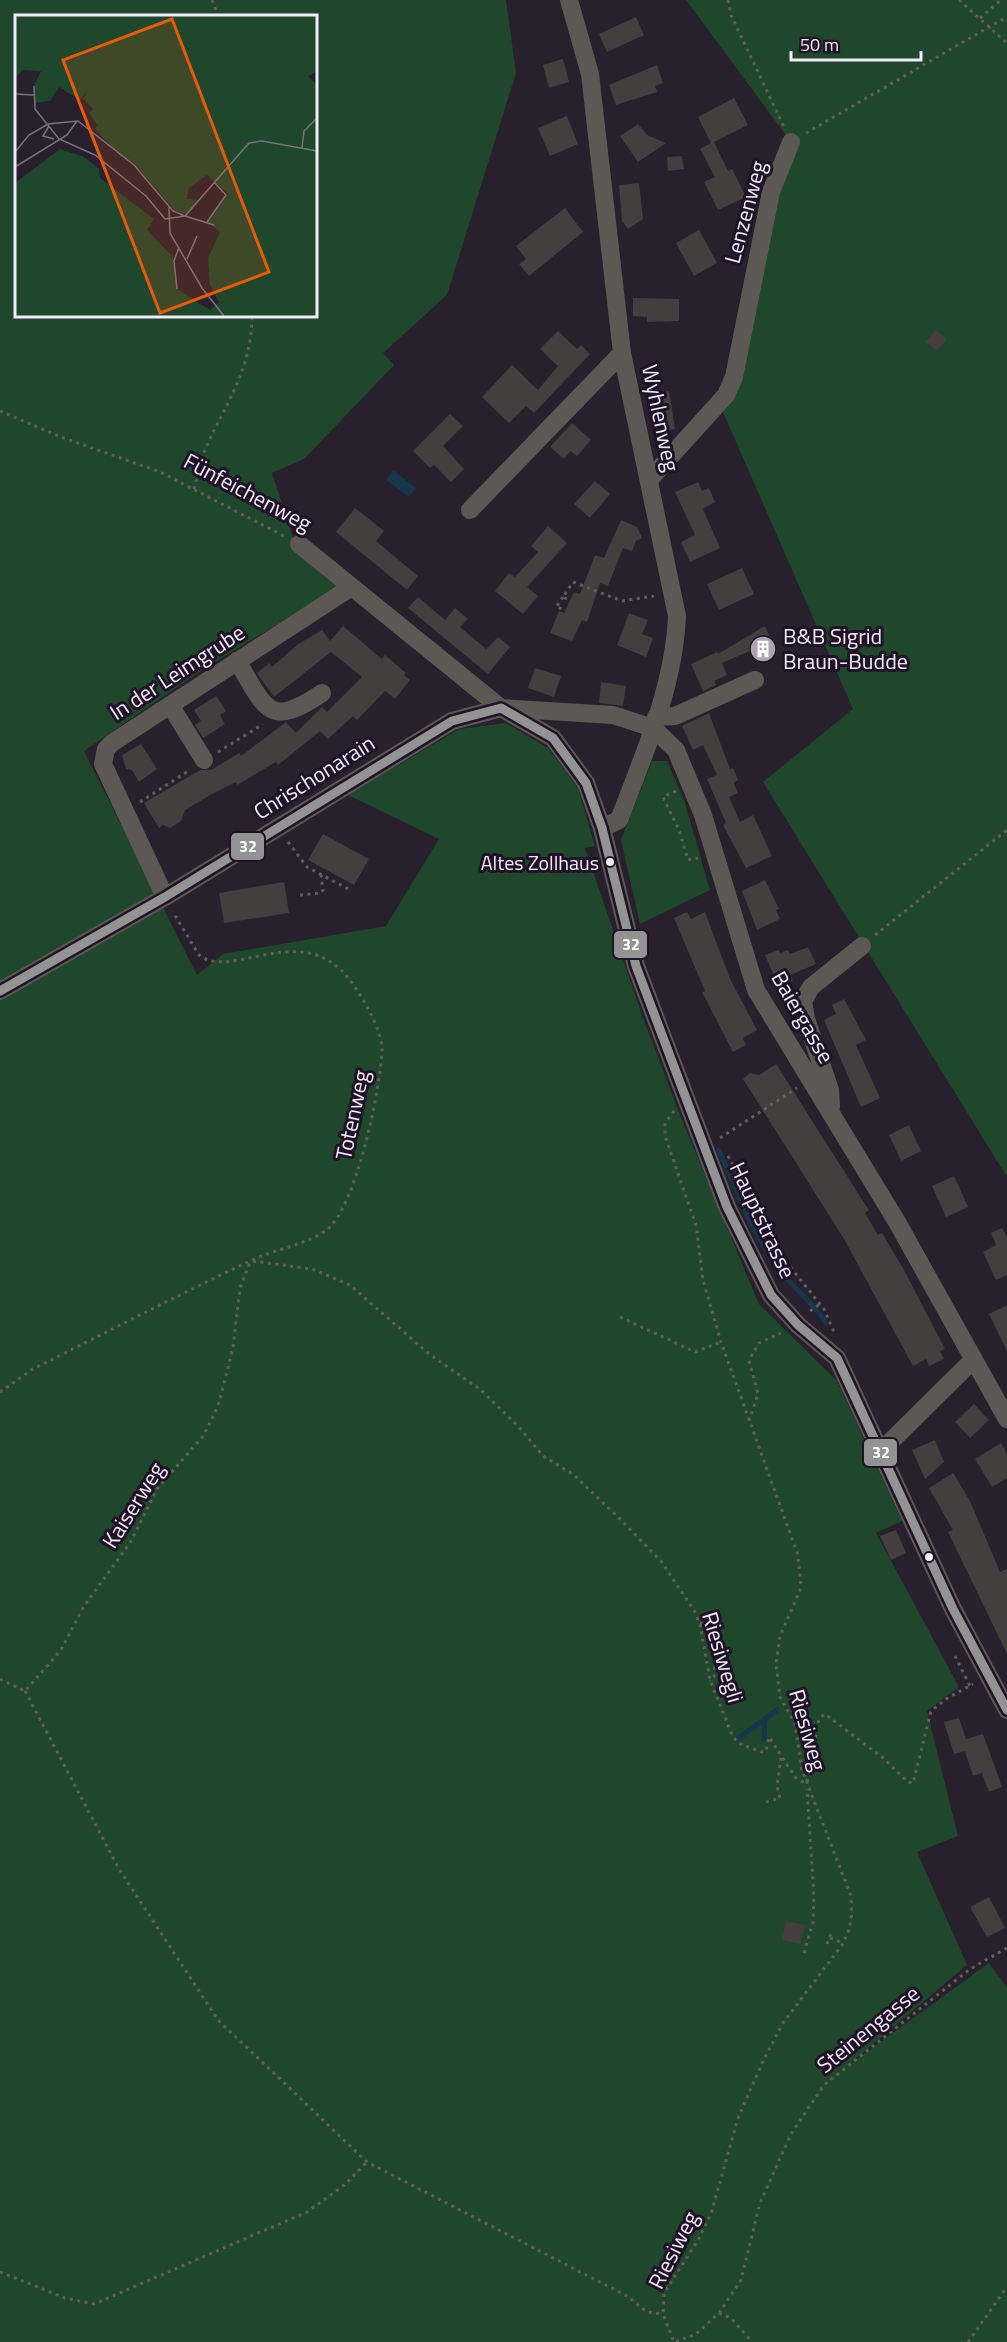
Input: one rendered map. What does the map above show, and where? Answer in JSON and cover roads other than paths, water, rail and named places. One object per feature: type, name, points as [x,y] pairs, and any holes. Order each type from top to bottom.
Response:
[{"type":"street","name":"Wyhlenweg","points":[[569,0],[590,74],[622,353],[674,592],[677,616],[675,651],[655,723],[619,820],[599,819]]},
{"type":"street","name":"Lenzenweg","points":[[650,479],[726,395],[734,377],[771,192],[791,142]]},
{"type":"street","points":[[470,510],[622,353]]},
{"type":"street","name":"Fünfeichenweg","points":[[299,544],[350,588],[501,708]]},
{"type":"street","name":"In der Leimgrube","points":[[165,897],[103,764],[106,749],[350,588]]},
{"type":"street","points":[[237,661],[266,708],[280,713],[297,710],[322,693]]},
{"type":"street","points":[[655,723],[755,680]]},
{"type":"street","points":[[170,705],[204,760]]},
{"type":"street","points":[[501,708],[553,738],[586,783],[599,819]]},
{"type":"street","name":"Baiergasse","points":[[501,708],[613,715],[655,723],[676,750],[703,815],[756,990],[897,1222],[1007,1419]]},
{"type":"street","name":"Chrischonarain","points":[[0,991],[165,897],[452,721],[501,708]]},
{"type":"street","name":"Hauptstrasse","points":[[599,819],[636,966],[686,1105],[727,1207],[758,1274],[771,1295],[798,1325],[837,1358],[953,1609],[1007,1710]]},
{"type":"street","points":[[831,1112],[830,1089],[806,1019],[803,1001],[811,987],[862,946]]},
{"type":"street","points":[[880,1452],[972,1360]]},
{"type":"water","points":[[393,470],[416,488],[409,497],[386,480]]},
{"type":"waterway","points":[[719,1150],[745,1210],[768,1254],[826,1323]]},
{"type":"waterway","points":[[739,1738],[777,1710]]},
{"type":"waterway","points":[[764,1739],[765,1719]]},
{"type":"place","name":"B&B Sigrid Braun-Budde","points":[[763,649]]},
{"type":"place","name":"Altes Zollhaus","points":[[610,862]]}]
